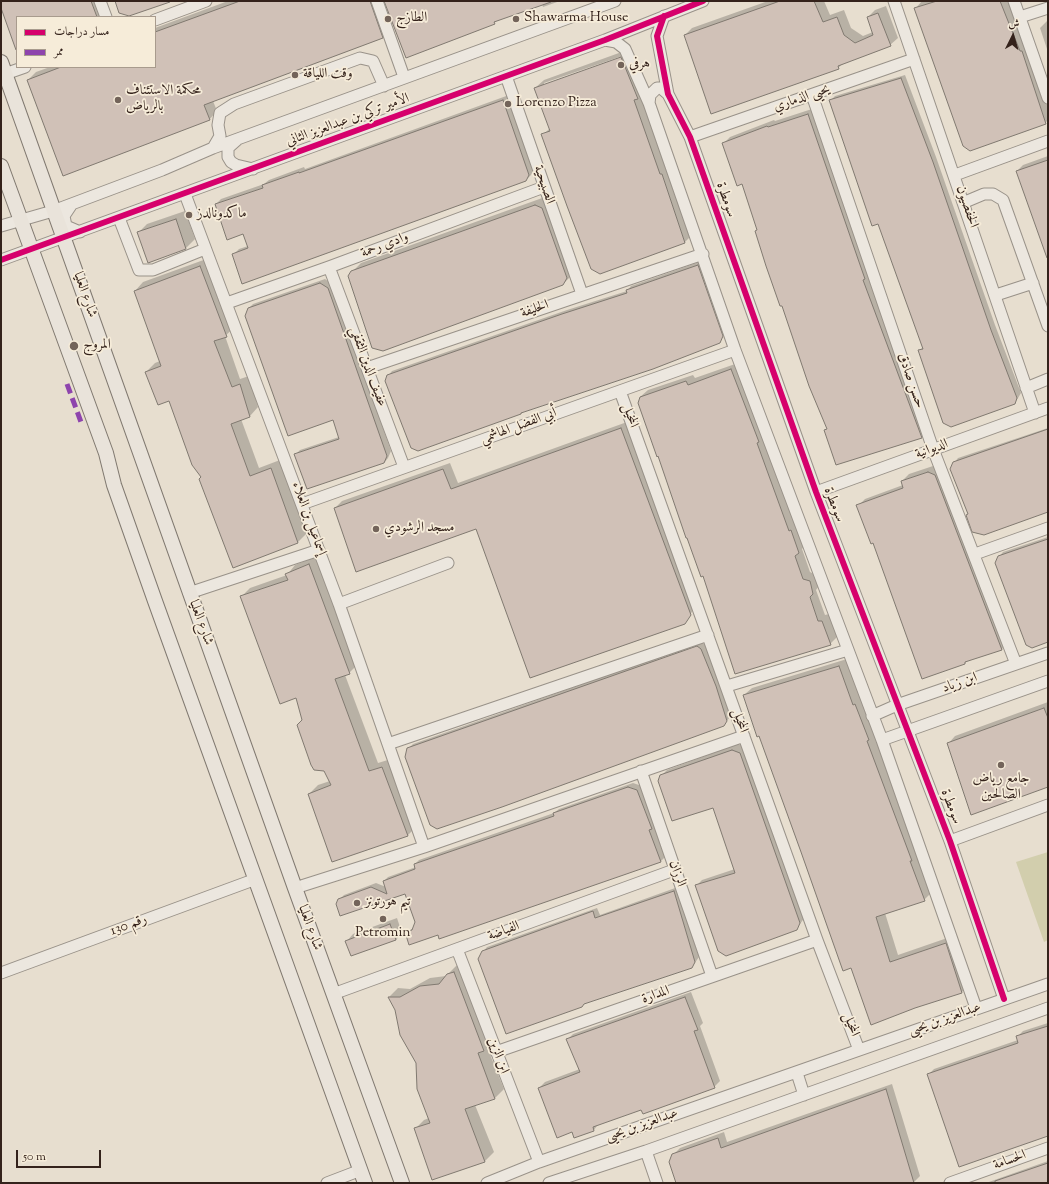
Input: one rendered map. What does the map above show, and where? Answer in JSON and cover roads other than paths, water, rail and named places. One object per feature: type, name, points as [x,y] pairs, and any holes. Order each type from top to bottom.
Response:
[{"type":"main road","name":"شارع العليا","points":[[3,68],[189,593],[402,1183]]},
{"type":"main road","points":[[1,166],[106,453],[114,485],[149,587],[363,1177]]},
{"type":"street","points":[[100,1],[106,16]]},
{"type":"street","points":[[156,20],[206,1]]},
{"type":"street","points":[[377,1],[404,77]]},
{"type":"street","name":"الأمير تركي بن عبدالعزيز الثاني","points":[[1,226],[53,211],[162,170],[239,138],[614,1]]},
{"type":"street","name":"الأمير تركي بن عبدالعزيز الثاني","points":[[1,260],[604,40],[703,1]]},
{"type":"street","name":"الحفصيون","points":[[894,1],[996,295],[1026,388],[1036,413]]},
{"type":"street","points":[[1014,1],[1048,98]]},
{"type":"street","points":[[1020,17],[1048,8]]},
{"type":"street","name":"سومطرة","points":[[664,16],[657,36],[668,94],[690,137],[816,492],[950,841],[1004,999]]},
{"type":"street","points":[[604,40],[616,42],[625,49],[650,103],[735,350],[882,740],[976,1008]]},
{"type":"street","points":[[213,148],[220,136],[218,125],[220,113],[234,104],[360,58],[373,61],[384,86]]},
{"type":"street","name":"يحيى الذماري","points":[[690,137],[914,59]]},
{"type":"street","points":[[3,68],[16,67]]},
{"type":"street","name":"الصبيحية","points":[[506,76],[582,294]]},
{"type":"street","points":[[650,103],[650,95],[657,88],[662,88],[668,94]]},
{"type":"street","name":"حسن صادق","points":[[812,95],[933,449],[975,554],[1016,664]]},
{"type":"street","points":[[239,138],[228,148],[228,157],[231,162],[236,165],[253,168]]},
{"type":"street","points":[[955,175],[1048,141]]},
{"type":"street","name":"وادي رحمة","points":[[226,303],[329,267],[544,187]]},
{"type":"street","name":"إسماعيل بن العلاء","points":[[185,194],[339,604],[424,847]]},
{"type":"street","points":[[964,202],[984,194],[993,194],[1003,200],[1048,326]]},
{"type":"street","points":[[72,204],[64,216],[66,226],[80,232]]},
{"type":"street","points":[[119,218],[139,270],[153,270],[206,249]]},
{"type":"street","name":"الحليفة","points":[[367,368],[703,254]]},
{"type":"street","name":"عفيف الدين الثقفي","points":[[329,267],[404,468]]},
{"type":"street","points":[[996,295],[1033,283]]},
{"type":"street","name":"أبي الفضل الهاشمي","points":[[302,504],[735,350]]},
{"type":"street","points":[[1026,388],[1048,379]]},
{"type":"street","name":"المخيل","points":[[620,391],[817,940],[859,1050]]},
{"type":"street","name":"الديوانية","points":[[816,492],[1048,408]]},
{"type":"street","points":[[975,554],[1048,528]]},
{"type":"street","points":[[189,593],[319,550]]},
{"type":"street","points":[[339,604],[448,563]]},
{"type":"street","points":[[388,744],[708,635]]},
{"type":"street","points":[[727,686],[848,650]]},
{"type":"street","name":"ابن زياد","points":[[872,716],[897,705],[1048,653]]},
{"type":"street","name":"ابن زياد","points":[[882,740],[1048,681]]},
{"type":"street","points":[[295,888],[424,847],[744,736]]},
{"type":"street","name":"الرزان","points":[[641,771],[674,870],[712,976]]},
{"type":"street","points":[[950,841],[1048,805]]},
{"type":"street","name":"الفياضة","points":[[333,994],[674,870]]},
{"type":"street","name":"رقم 130","points":[[1,973],[256,879]]},
{"type":"street","name":"المدارة","points":[[496,1052],[817,940]]},
{"type":"street","name":"ابن الزين","points":[[456,949],[539,1162]]},
{"type":"street","name":"عبدالعزيز بن يحيى","points":[[487,1183],[539,1162],[1048,984]]},
{"type":"street","name":"عبدالعزيز بن يحيى","points":[[549,1183],[646,1151],[1048,1008]]},
{"type":"street","points":[[797,1073],[804,1095]]},
{"type":"street","name":"الحسامة","points":[[950,1183],[1048,1148]]},
{"type":"street","points":[[646,1151],[657,1183]]},
{"type":"street","points":[[327,1183],[363,1177]]},
{"type":"place","name":"الطازج","points":[[388,19]]},
{"type":"place","name":"Shawarma House","points":[[516,19]]},
{"type":"place","name":"هرفي","points":[[621,65]]},
{"type":"place","name":"وقت اللياقة","points":[[295,75]]},
{"type":"place","name":"محكمة الاستئناف بالرياض","points":[[118,100]]},
{"type":"place","name":"Lorenzo Pizza","points":[[508,104]]},
{"type":"place","name":"ماكدونالدز","points":[[189,215]]},
{"type":"place","name":"المروج","points":[[74,346]]},
{"type":"place","name":"مسجد الرشودي","points":[[376,529]]},
{"type":"place","name":"جامع رياض الصالحين","points":[[1001,765]]},
{"type":"place","name":"تيم هورتونز","points":[[357,903]]},
{"type":"place","name":"Petromin","points":[[383,919]]}]
